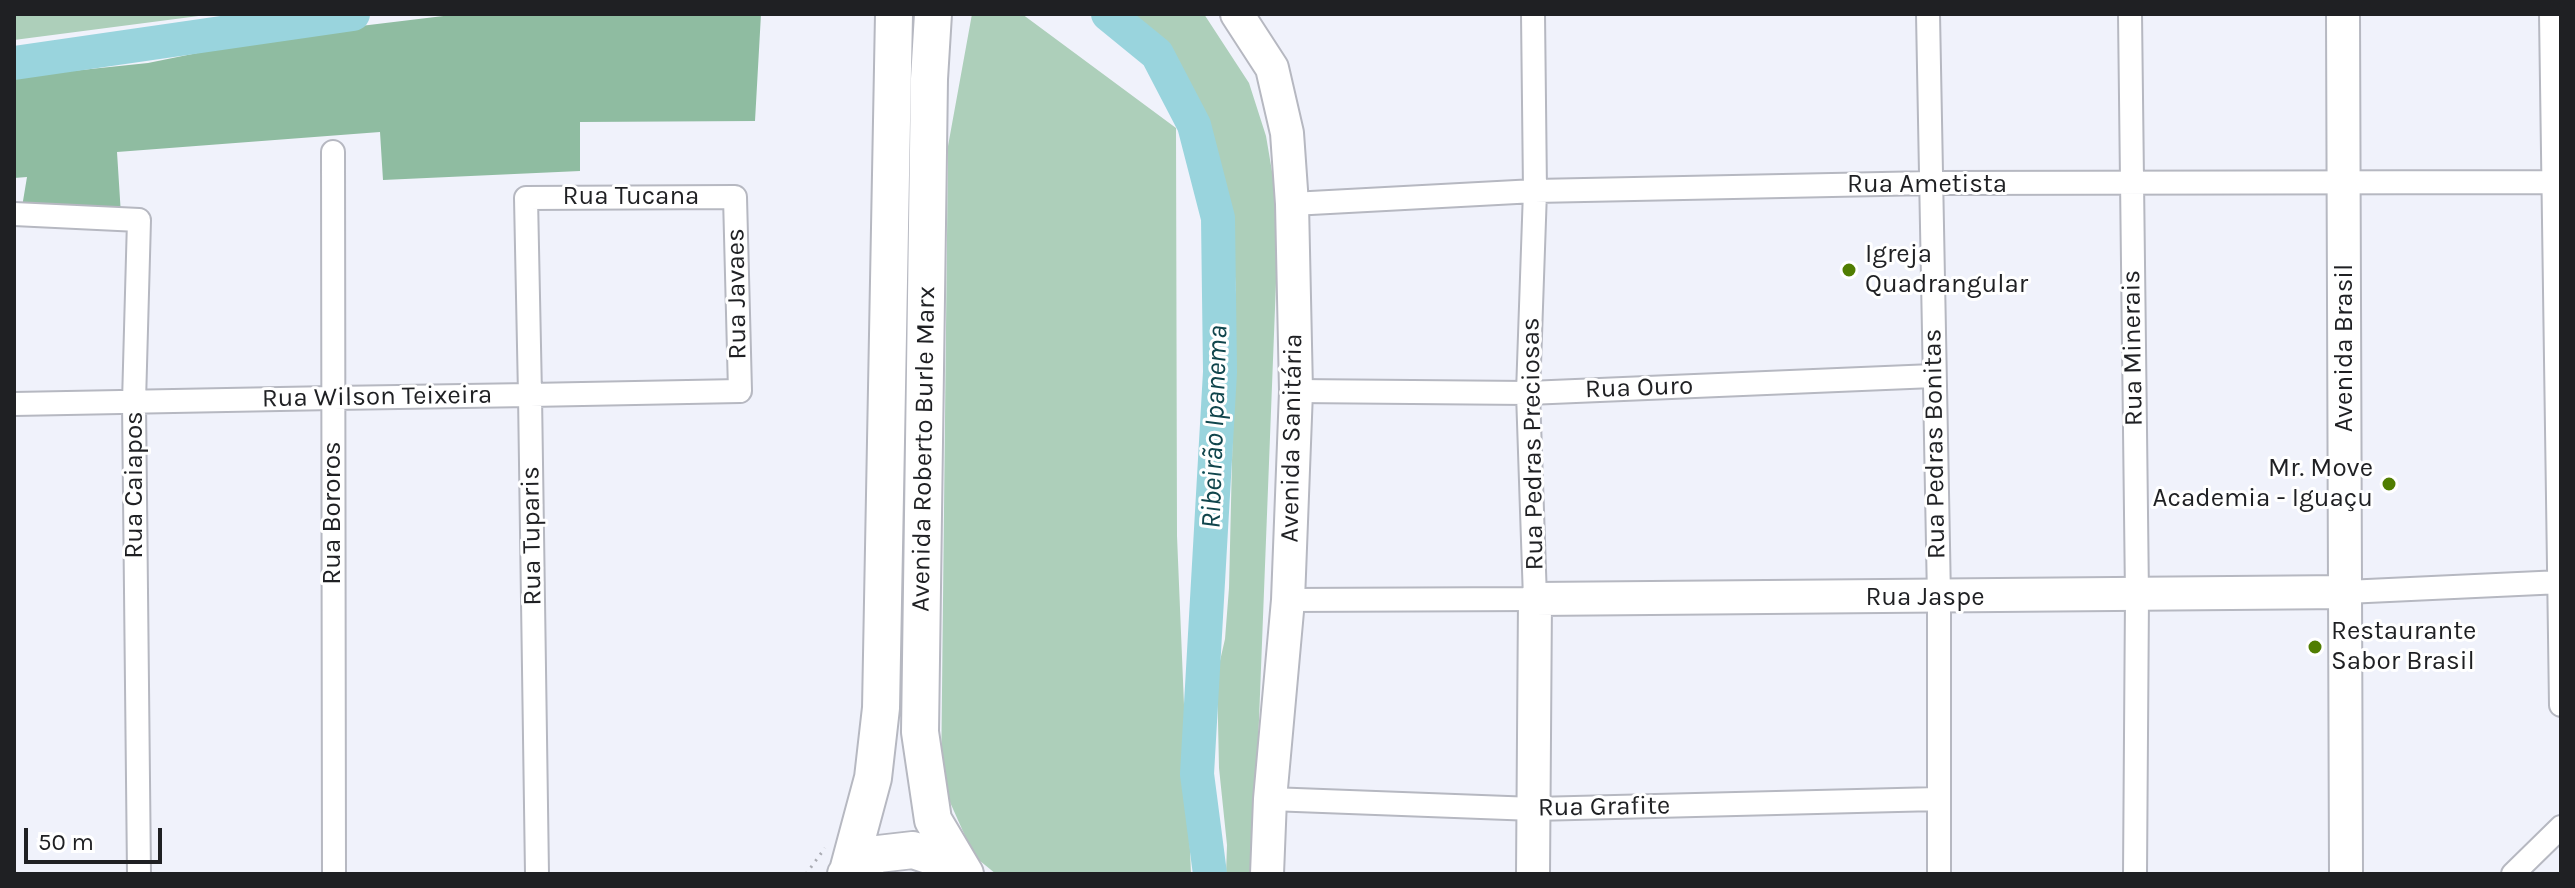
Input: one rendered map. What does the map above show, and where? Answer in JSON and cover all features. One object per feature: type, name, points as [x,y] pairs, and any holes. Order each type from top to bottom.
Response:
[{"type":"main road","name":"Avenida Roberto Burle Marx","points":[[847,872],[873,778],[881,708],[894,14]]},
{"type":"main road","name":"Avenida Roberto Burle Marx","points":[[933,14],[929,79],[920,732],[923,777],[933,820],[963,874]]},
{"type":"main road","name":"Avenida Sanitária","points":[[1237,14],[1272,68],[1287,133],[1292,204],[1296,391],[1288,600],[1270,799],[1267,874]]},
{"type":"main road","name":"Avenida Brasil","points":[[2343,14],[2346,874]]},
{"type":"main road","name":"Rua Jaspe","points":[[1535,599],[1939,598],[2346,592]]},
{"type":"main road","name":"Rua Pedras Preciosas","points":[[1533,874],[1535,599]]},
{"type":"main road","points":[[847,872],[878,854],[913,850],[946,861],[963,874]]},
{"type":"street","name":"Rua Pedras Preciosas","points":[[1533,14],[1535,191],[1528,393],[1535,599]]},
{"type":"street","name":"Rua Pedras Bonitas","points":[[1928,14],[1939,598],[1939,874]]},
{"type":"street","name":"Rua Minerais","points":[[2130,14],[2137,596],[2135,874]]},
{"type":"street","points":[[2551,14],[2556,182],[2561,705]]},
{"type":"street","name":"Rua Bororos","points":[[333,152],[334,874]]},
{"type":"street","name":"Rua Ametista","points":[[1292,204],[1535,191],[1931,183],[2556,182]]},
{"type":"street","name":"Rua Tucana","points":[[526,198],[735,197]]},
{"type":"street","name":"Rua Javaes","points":[[735,197],[740,391]]},
{"type":"street","name":"Rua Tuparis","points":[[526,198],[537,874]]},
{"type":"street","name":"Rua Caiapos","points":[[14,214],[139,220],[134,402],[139,874]]},
{"type":"street","name":"Rua Ouro","points":[[1296,391],[1528,393],[1933,376]]},
{"type":"street","name":"Rua Wilson Teixeira","points":[[14,404],[740,391]]},
{"type":"street","name":"Rua Jaspe","points":[[2346,592],[2560,582]]},
{"type":"street","name":"Rua Jaspe","points":[[1288,600],[1535,599]]},
{"type":"street","name":"Rua Grafite","points":[[1270,799],[1534,809],[1938,799]]},
{"type":"street","points":[[2513,874],[2561,827]]},
{"type":"green space","points":[[14,14],[214,14],[14,40]]},
{"type":"green space","points":[[460,14],[761,14],[755,121],[580,122],[580,171],[383,180],[380,132],[117,152],[121,215],[20,219],[27,177],[14,178],[14,77],[148,63],[286,35]]},
{"type":"green space","points":[[972,14],[1022,14],[1176,128],[1177,536],[1191,874],[996,874],[974,856],[941,782],[948,146]]},
{"type":"green space","points":[[1132,14],[1204,14],[1249,83],[1266,136],[1276,195],[1277,257],[1253,874],[1226,874],[1227,845],[1219,768],[1217,674],[1225,639],[1229,588],[1236,292],[1233,244],[1204,125],[1181,72],[1159,39]]},
{"type":"waterway","name":"Ribeirão Ipanema","points":[[14,63],[353,14]]},
{"type":"waterway","name":"Ribeirão Ipanema","points":[[1108,14],[1157,54],[1194,125],[1218,218],[1220,372],[1197,774],[1210,874]]},
{"type":"place","name":"Igreja Quadrangular","points":[[1849,270]]},
{"type":"place","name":"Mr. Move Academia - Iguaçu","points":[[2389,484]]},
{"type":"place","name":"Restaurante Sabor Brasil","points":[[2315,647]]}]
